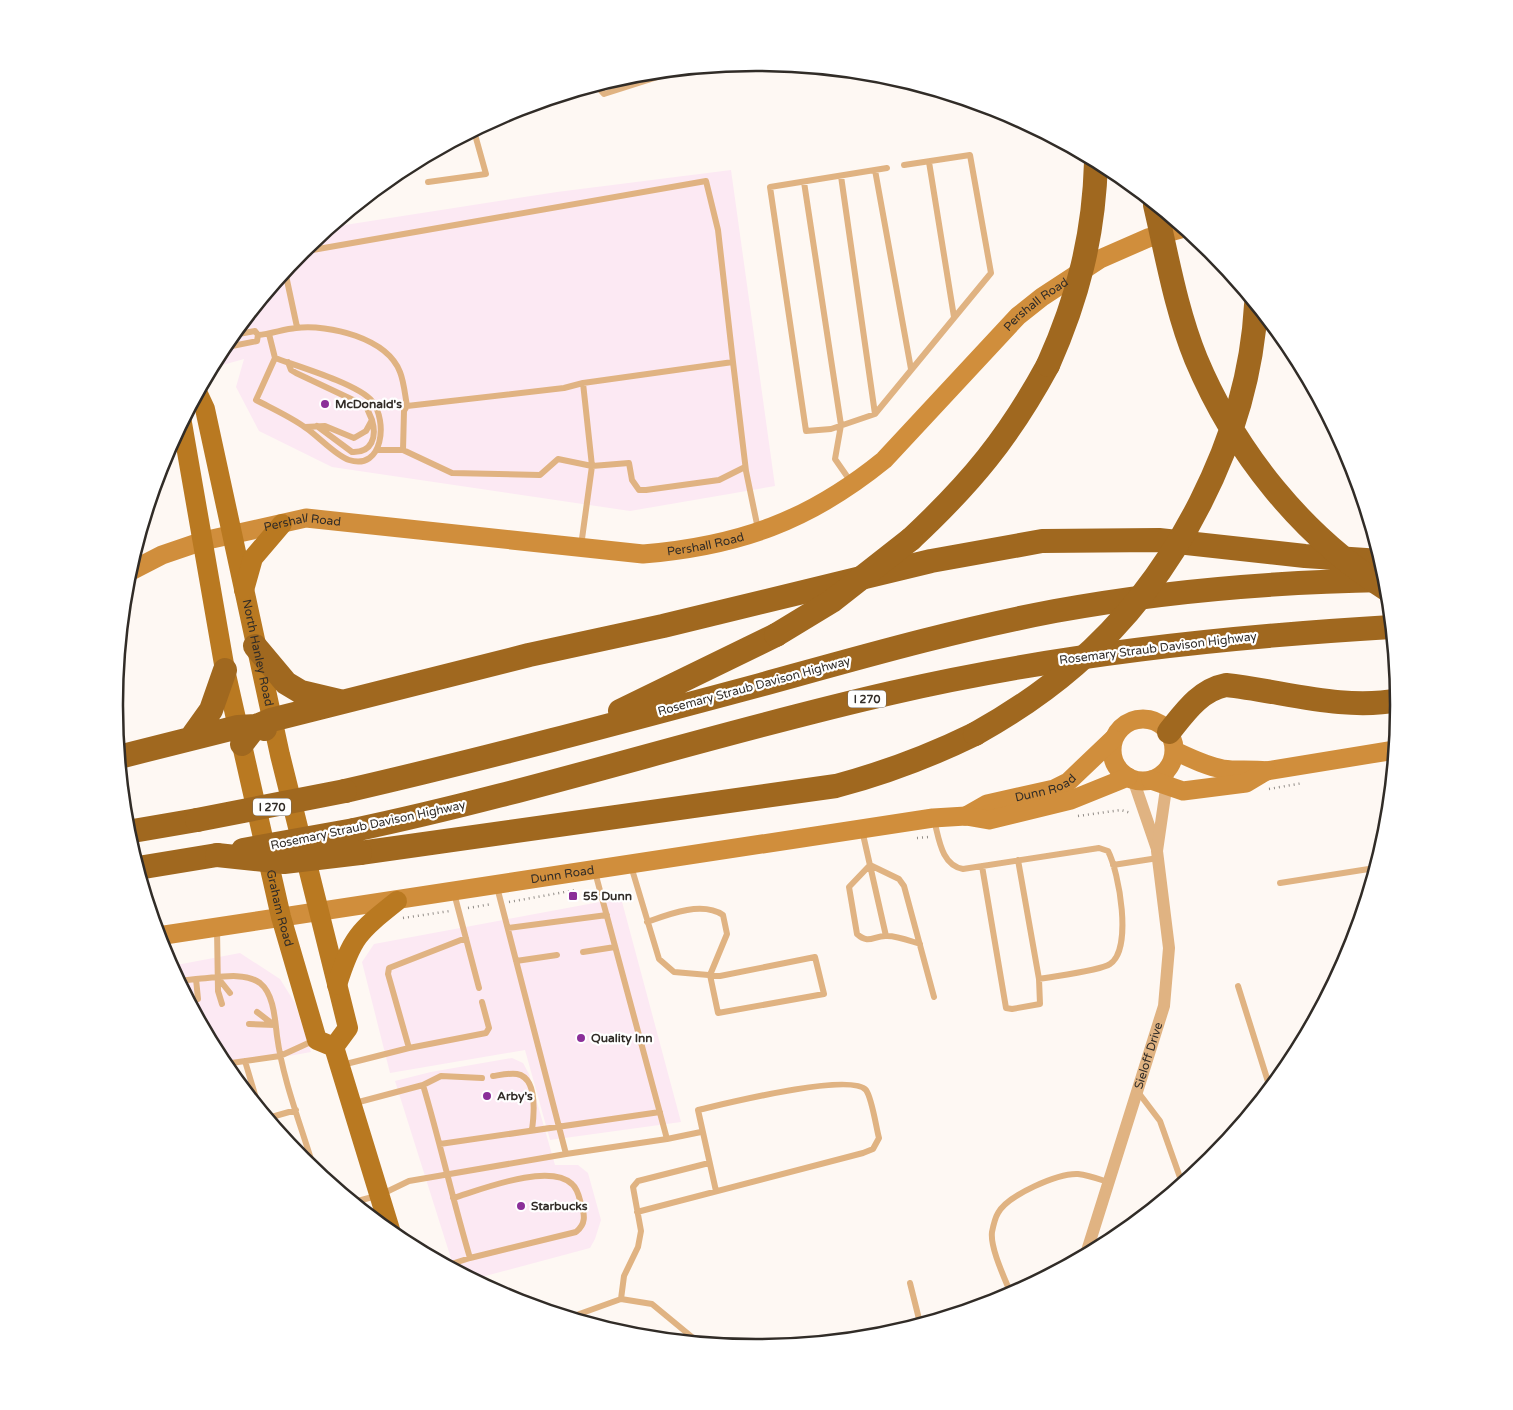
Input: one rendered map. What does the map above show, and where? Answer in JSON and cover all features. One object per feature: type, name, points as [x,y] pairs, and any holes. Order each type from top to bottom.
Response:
[{"type":"highway","points":[[576,733],[776,635],[832,601],[911,539],[945,508],[996,450],[1025,408],[1048,365],[1076,292],[1089,243],[1096,170]]},
{"type":"highway","points":[[1157,215],[1174,290],[1186,329],[1202,373],[1226,421],[1249,458],[1306,524],[1339,554],[1378,583]]},
{"type":"highway","points":[[217,855],[284,862],[836,786],[880,774],[932,755],[975,734],[1036,696],[1076,665],[1112,629],[1145,590],[1174,549],[1199,506],[1237,411],[1248,363],[1255,314]]},
{"type":"highway","points":[[125,755],[191,738],[256,730],[344,702],[529,655],[663,626],[922,563],[1042,541],[1159,540],[1305,556],[1373,560]]},
{"type":"highway","name":"Rosemary Straub Davison Highway","points":[[135,831],[345,791],[443,768],[909,644],[1056,611],[1207,590],[1286,583],[1378,580]]},
{"type":"highway","name":"Rosemary Straub Davison Highway","points":[[144,867],[354,830],[496,797],[841,705],[994,672],[1119,651],[1223,639],[1386,627]]},
{"type":"highway","points":[[255,646],[276,673],[301,692],[344,702]]},
{"type":"highway","points":[[191,738],[211,710],[225,670]]},
{"type":"highway","points":[[1156,768],[1187,709],[1214,688],[1226,685],[1346,704],[1367,705],[1390,701]]},
{"type":"main road","name":"North Hanley Road","points":[[201,401],[205,409],[255,646],[256,730]]},
{"type":"main road","name":"North Hanley Road","points":[[184,434],[225,670],[256,730],[317,912]]},
{"type":"main road","points":[[243,592],[253,558],[282,524]]},
{"type":"main road","name":"Graham Road","points":[[256,730],[281,917],[351,1104],[387,1220]]},
{"type":"main road","points":[[336,985],[349,948],[359,932],[397,900]]},
{"type":"main road","points":[[317,912],[348,1028],[330,1051]]},
{"type":"street","name":"Pershall Road","points":[[138,567],[162,555],[202,541],[306,518],[643,554],[679,551],[759,533],[803,514],[852,484],[884,460],[1018,316],[1042,296],[1100,259],[1148,238],[1176,230]]},
{"type":"street","name":"Dunn Road","points":[[166,935],[497,886],[933,818],[966,816],[989,820],[1071,800],[1156,768],[1154,720],[1134,719],[1125,724],[1113,739],[1068,782],[1054,789],[987,804],[966,816]]},
{"type":"street","points":[[1113,739],[1113,758],[1116,766],[1156,768],[1196,761],[1224,769],[1247,768],[1266,771],[1389,751]]},
{"type":"street","points":[[1156,768],[1183,791],[1246,783],[1266,771]]},
{"type":"street","name":"Sieloff Drive","points":[[1089,1244],[1164,1006],[1169,948],[1158,854],[1156,768]]},
{"type":"street","name":"Sieloff Drive","points":[[1156,768],[1158,854]]},
{"type":"lane","points":[[601,91],[604,94],[643,81]]},
{"type":"lane","points":[[428,182],[486,174],[476,137]]},
{"type":"lane","points":[[887,168],[770,187],[806,431],[841,426],[875,414],[991,273],[970,155],[904,165]]},
{"type":"lane","points":[[929,162],[954,317]]},
{"type":"lane","points":[[875,170],[911,369]]},
{"type":"lane","points":[[842,176],[875,414]]},
{"type":"lane","points":[[317,249],[706,181],[718,230],[745,467],[759,533]]},
{"type":"lane","points":[[804,182],[841,426],[835,459],[852,484]]},
{"type":"lane","points":[[288,279],[297,327]]},
{"type":"lane","points":[[258,336],[297,327],[337,331],[366,339],[384,349],[400,372],[407,406],[404,411],[403,450]]},
{"type":"lane","points":[[244,333],[255,331],[258,336]]},
{"type":"lane","points":[[269,334],[275,358],[256,400],[305,427],[347,459],[360,461],[369,459],[378,450],[381,431],[379,415],[372,401],[357,390],[275,358]]},
{"type":"lane","points":[[235,345],[257,341],[258,336]]},
{"type":"lane","points":[[288,362],[291,370],[296,373],[366,406],[370,410],[375,431],[372,442],[365,450],[352,452],[317,426]]},
{"type":"lane","points":[[407,406],[564,388],[583,383],[733,362]]},
{"type":"lane","points":[[580,547],[592,466],[583,383]]},
{"type":"lane","points":[[305,427],[325,426],[354,438],[361,436],[372,420]]},
{"type":"lane","points":[[378,450],[403,450],[452,474],[540,475],[558,459],[592,466],[629,463],[632,480],[639,490],[719,480],[745,467]]},
{"type":"lane","points":[[933,818],[946,860],[955,868],[982,866],[1098,848],[1108,851],[1113,865],[1124,929],[1118,956],[1109,966],[1039,979]]},
{"type":"lane","points":[[862,829],[886,936]]},
{"type":"lane","points":[[1113,865],[1158,854]]},
{"type":"lane","points":[[982,866],[1006,1008],[1028,1007],[1040,1004],[1039,979],[1018,860]]},
{"type":"lane","points":[[631,865],[659,959],[674,972],[710,974],[720,976],[816,957],[824,994],[718,1013],[710,974],[726,934],[723,915],[714,909],[676,912],[648,922]]},
{"type":"lane","points":[[870,866],[849,887],[857,934],[863,939],[869,940],[886,936],[920,944]]},
{"type":"lane","points":[[870,866],[899,879],[904,886],[934,997]]},
{"type":"lane","points":[[1280,884],[1369,869]]},
{"type":"lane","points":[[595,871],[667,1139]]},
{"type":"lane","points":[[497,886],[566,1154]]},
{"type":"lane","points":[[454,892],[478,988]]},
{"type":"lane","points":[[508,928],[606,915]]},
{"type":"lane","points":[[217,927],[218,991],[222,1004]]},
{"type":"lane","points":[[409,1048],[388,970],[396,964],[466,938]]},
{"type":"lane","points":[[583,952],[615,947]]},
{"type":"lane","points":[[516,961],[557,955]]},
{"type":"lane","points":[[186,980],[245,976],[259,982],[267,991],[280,1056],[310,1154]]},
{"type":"lane","points":[[218,978],[230,993]]},
{"type":"lane","points":[[196,979],[198,999],[196,1000]]},
{"type":"lane","points":[[1238,986],[1267,1079]]},
{"type":"lane","points":[[234,1063],[330,1051],[409,1048],[486,1032],[489,1028],[482,1002]]},
{"type":"lane","points":[[257,1012],[275,1025]]},
{"type":"lane","points":[[249,1024],[275,1025]]},
{"type":"lane","points":[[245,1061],[254,1091]]},
{"type":"lane","points":[[493,1076],[516,1074],[525,1078],[530,1085],[535,1112],[532,1130]]},
{"type":"lane","points":[[351,1104],[423,1085],[440,1076],[482,1078]]},
{"type":"lane","points":[[637,1212],[863,1153],[873,1149],[879,1138],[867,1091],[861,1086],[850,1083],[784,1091],[698,1110],[701,1132],[716,1191]]},
{"type":"lane","points":[[423,1085],[470,1258]]},
{"type":"lane","points":[[1137,1092],[1160,1121],[1180,1176]]},
{"type":"lane","points":[[274,1116],[296,1110]]},
{"type":"lane","points":[[440,1144],[660,1112]]},
{"type":"lane","points":[[361,1200],[380,1195],[409,1181],[701,1132]]},
{"type":"lane","points":[[621,1299],[624,1276],[638,1247],[641,1231],[633,1187],[638,1181],[709,1163]]},
{"type":"lane","points":[[453,1198],[535,1175],[551,1174],[572,1183],[577,1190],[584,1213],[584,1223],[576,1232],[456,1262]]},
{"type":"lane","points":[[1008,1287],[998,1260],[992,1234],[998,1213],[1015,1197],[1033,1187],[1056,1179],[1077,1174],[1108,1182]]},
{"type":"lane","points":[[910,1283],[918,1318]]},
{"type":"lane","points":[[581,1314],[621,1299],[652,1304],[689,1334]]},
{"type":"path","points":[[520,900],[583,889]]},
{"type":"path","points":[[472,907],[489,905]]},
{"type":"shaded area","points":[[731,170],[775,486],[630,511],[332,467],[259,431],[236,387],[244,359],[222,365],[254,319],[280,287],[308,257],[343,225],[557,192]]},
{"type":"shaded area","points":[[621,898],[681,1122],[550,1140],[525,1050],[390,1073],[362,962],[374,944]]},
{"type":"shaded area","points":[[240,953],[280,979],[295,1003],[311,1052],[236,1065],[208,1022],[179,965]]},
{"type":"shaded area","points":[[512,1058],[523,1063],[529,1074],[555,1165],[578,1165],[588,1173],[601,1220],[590,1248],[483,1276],[451,1260],[395,1081],[431,1072]]},
{"type":"place","name":"McDonald's","points":[[325,404]]},
{"type":"place","name":"55 Dunn","points":[[573,896]]},
{"type":"place","name":"Quality Inn","points":[[581,1038]]},
{"type":"place","name":"Arby's","points":[[487,1096]]},
{"type":"place","name":"Starbucks","points":[[521,1206]]}]
